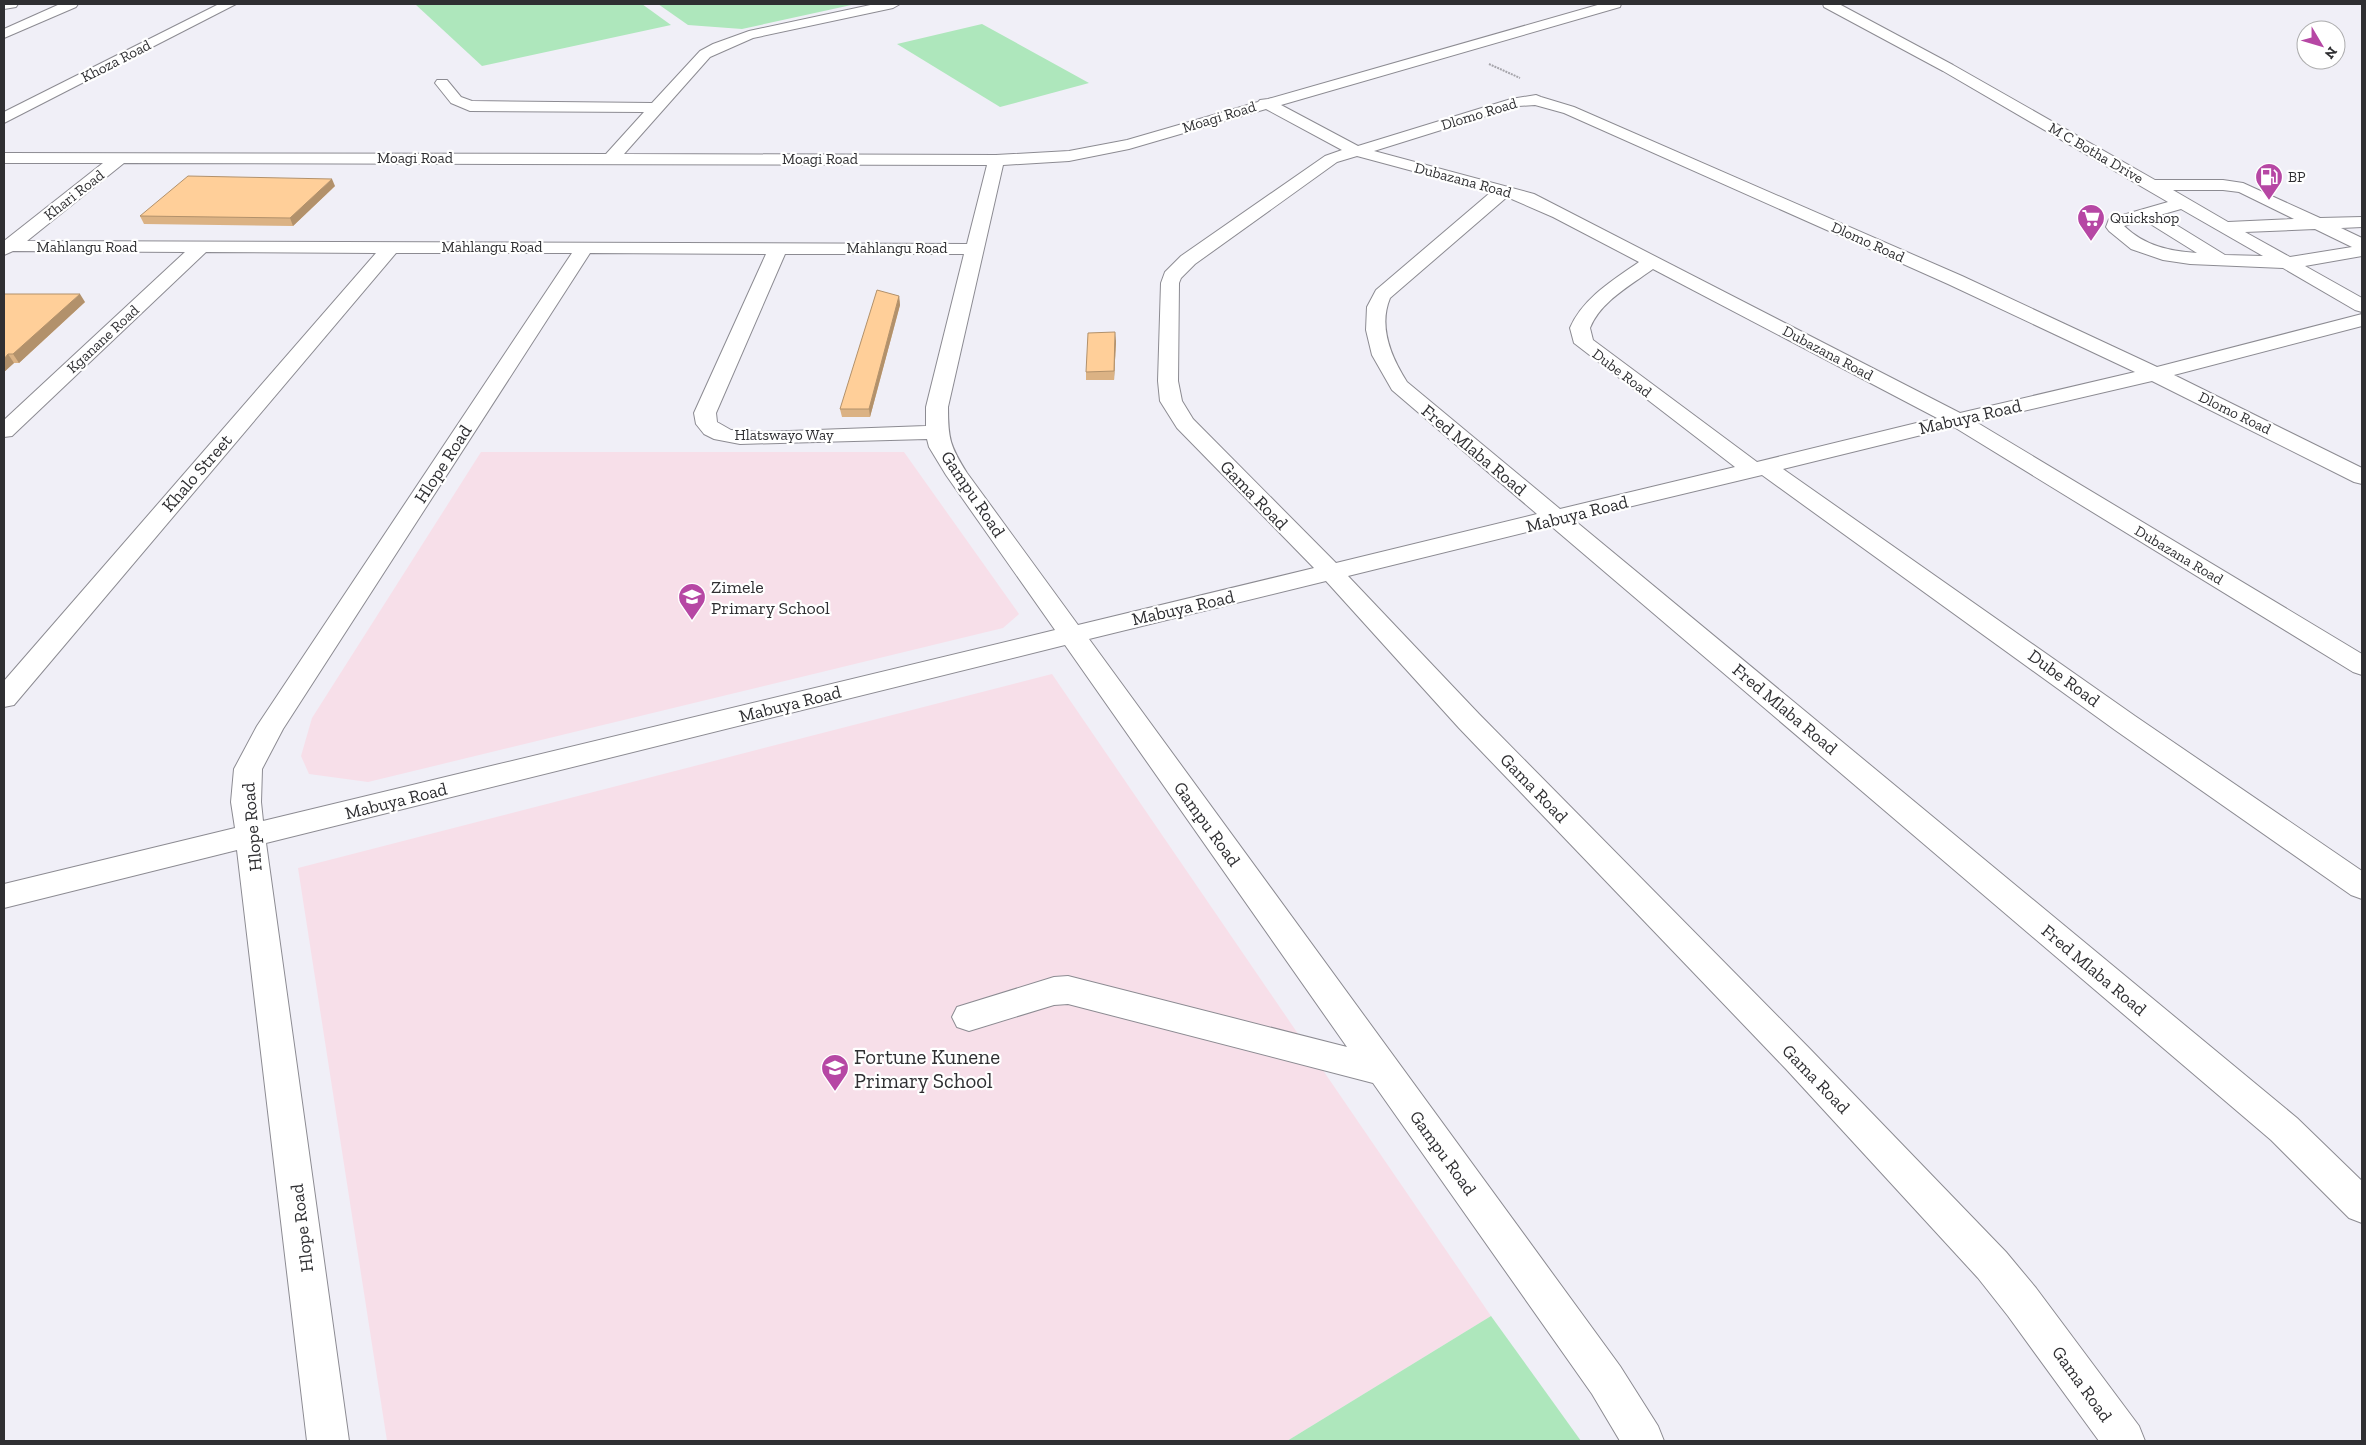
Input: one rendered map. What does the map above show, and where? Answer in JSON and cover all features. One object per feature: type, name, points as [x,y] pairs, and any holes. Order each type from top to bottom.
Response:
[{"type":"street","points":[[4,5],[11,4]]},
{"type":"street","points":[[4,34],[71,4]]},
{"type":"street","name":"Khoza Road","points":[[4,118],[228,4]]},
{"type":"street","points":[[611,159],[705,54],[749,35],[893,4]]},
{"type":"street","name":"Moagi Road","points":[[4,158],[996,160],[1050,158],[1093,153],[1615,4]]},
{"type":"street","name":"M C Botha Drive","points":[[1829,4],[1948,68],[2362,306]]},
{"type":"street","points":[[442,83],[456,100],[470,106],[657,108]]},
{"type":"street","name":"Dlomo Road","points":[[1356,151],[1516,102],[1536,100],[1551,104],[1946,276],[2155,374],[2362,477]]},
{"type":"street","name":"Dubazana Road","points":[[1265,103],[1356,151],[1504,190],[1534,201],[1652,261],[1957,420],[2362,666]]},
{"type":"street","name":"Gama Road","points":[[1356,151],[1341,155],[1322,164],[1188,260],[1172,276],[1170,288],[1168,381],[1171,401],[1177,413],[1270,512],[1332,573],[1469,721],[1798,1059],[1992,1266],[2022,1302],[2124,1441]]},
{"type":"street","name":"Khari Road","points":[[6,248],[120,158]]},
{"type":"street","name":"Gampu Road","points":[[996,160],[937,407],[937,432],[940,447],[957,475],[1071,635],[1606,1380],[1643,1441]]},
{"type":"street","points":[[2152,186],[2223,185],[2243,188],[2362,245]]},
{"type":"street","name":"Fred Mlaba Road","points":[[1504,190],[1384,293],[1376,310],[1377,330],[1386,365],[1399,386],[2284,1129],[2362,1206]]},
{"type":"street","points":[[2182,203],[2115,223],[2115,227],[2143,248],[2161,256],[2286,263],[2362,251]]},
{"type":"street","points":[[2146,214],[2221,260]]},
{"type":"street","points":[[2223,227],[2362,222]]},
{"type":"street","name":"Kganane Road","points":[[4,431],[202,247]]},
{"type":"street","name":"Khalo Street","points":[[4,698],[391,247]]},
{"type":"street","name":"Mahlangu Road","points":[[6,248],[585,247],[975,249]]},
{"type":"street","name":"Hlope Road","points":[[328,1441],[284,1087],[250,836],[246,785],[248,769],[255,752],[585,247]]},
{"type":"street","name":"Hlatswayo Way","points":[[778,248],[705,413],[704,418],[708,426],[717,433],[730,436],[772,438],[937,432]]},
{"type":"street","name":"Dube Road","points":[[1652,261],[1617,287],[1584,318],[1580,327],[1584,343],[1760,469],[2362,887]]},
{"type":"street","name":"Mabuya Road","points":[[4,896],[1071,635],[1957,420],[2155,374],[2362,320]]},
{"type":"street","points":[[969,1017],[1054,991],[1068,990],[1384,1070]]},
{"type":"path","points":[[1454,49],[1532,83],[1542,90],[1551,104]]},
{"type":"shaded area","name":"Zimele Primary School","points":[[481,452],[904,452],[1019,614],[1003,628],[368,782],[309,774],[301,756],[312,718]]},
{"type":"shaded area","name":"Fortune Kunene Primary School","points":[[1052,674],[1491,1316],[1287,1441],[387,1441],[298,868]]},
{"type":"green space","points":[[415,4],[642,4],[671,25],[482,66]]},
{"type":"green space","points":[[658,4],[856,4],[742,29],[688,25]]},
{"type":"green space","points":[[982,24],[1089,83],[1000,107],[897,44]]},
{"type":"green space","points":[[1491,1316],[1581,1441],[1287,1441]]},
{"type":"building","points":[[188,176],[332,179],[290,218],[140,216]]},
{"type":"building","points":[[877,290],[899,296],[869,409],[840,409]]},
{"type":"building","points":[[4,294],[80,294],[13,354],[8,354],[4,359]]},
{"type":"building","points":[[1115,332],[1114,371],[1086,372],[1088,333]]},
{"type":"place","name":"BP","points":[[2269,201]]},
{"type":"place","name":"Quickshop","points":[[2091,242]]},
{"type":"place","name":"Zimele Primary School","points":[[692,621]]},
{"type":"place","name":"Fortune Kunene Primary School","points":[[835,1092]]}]
